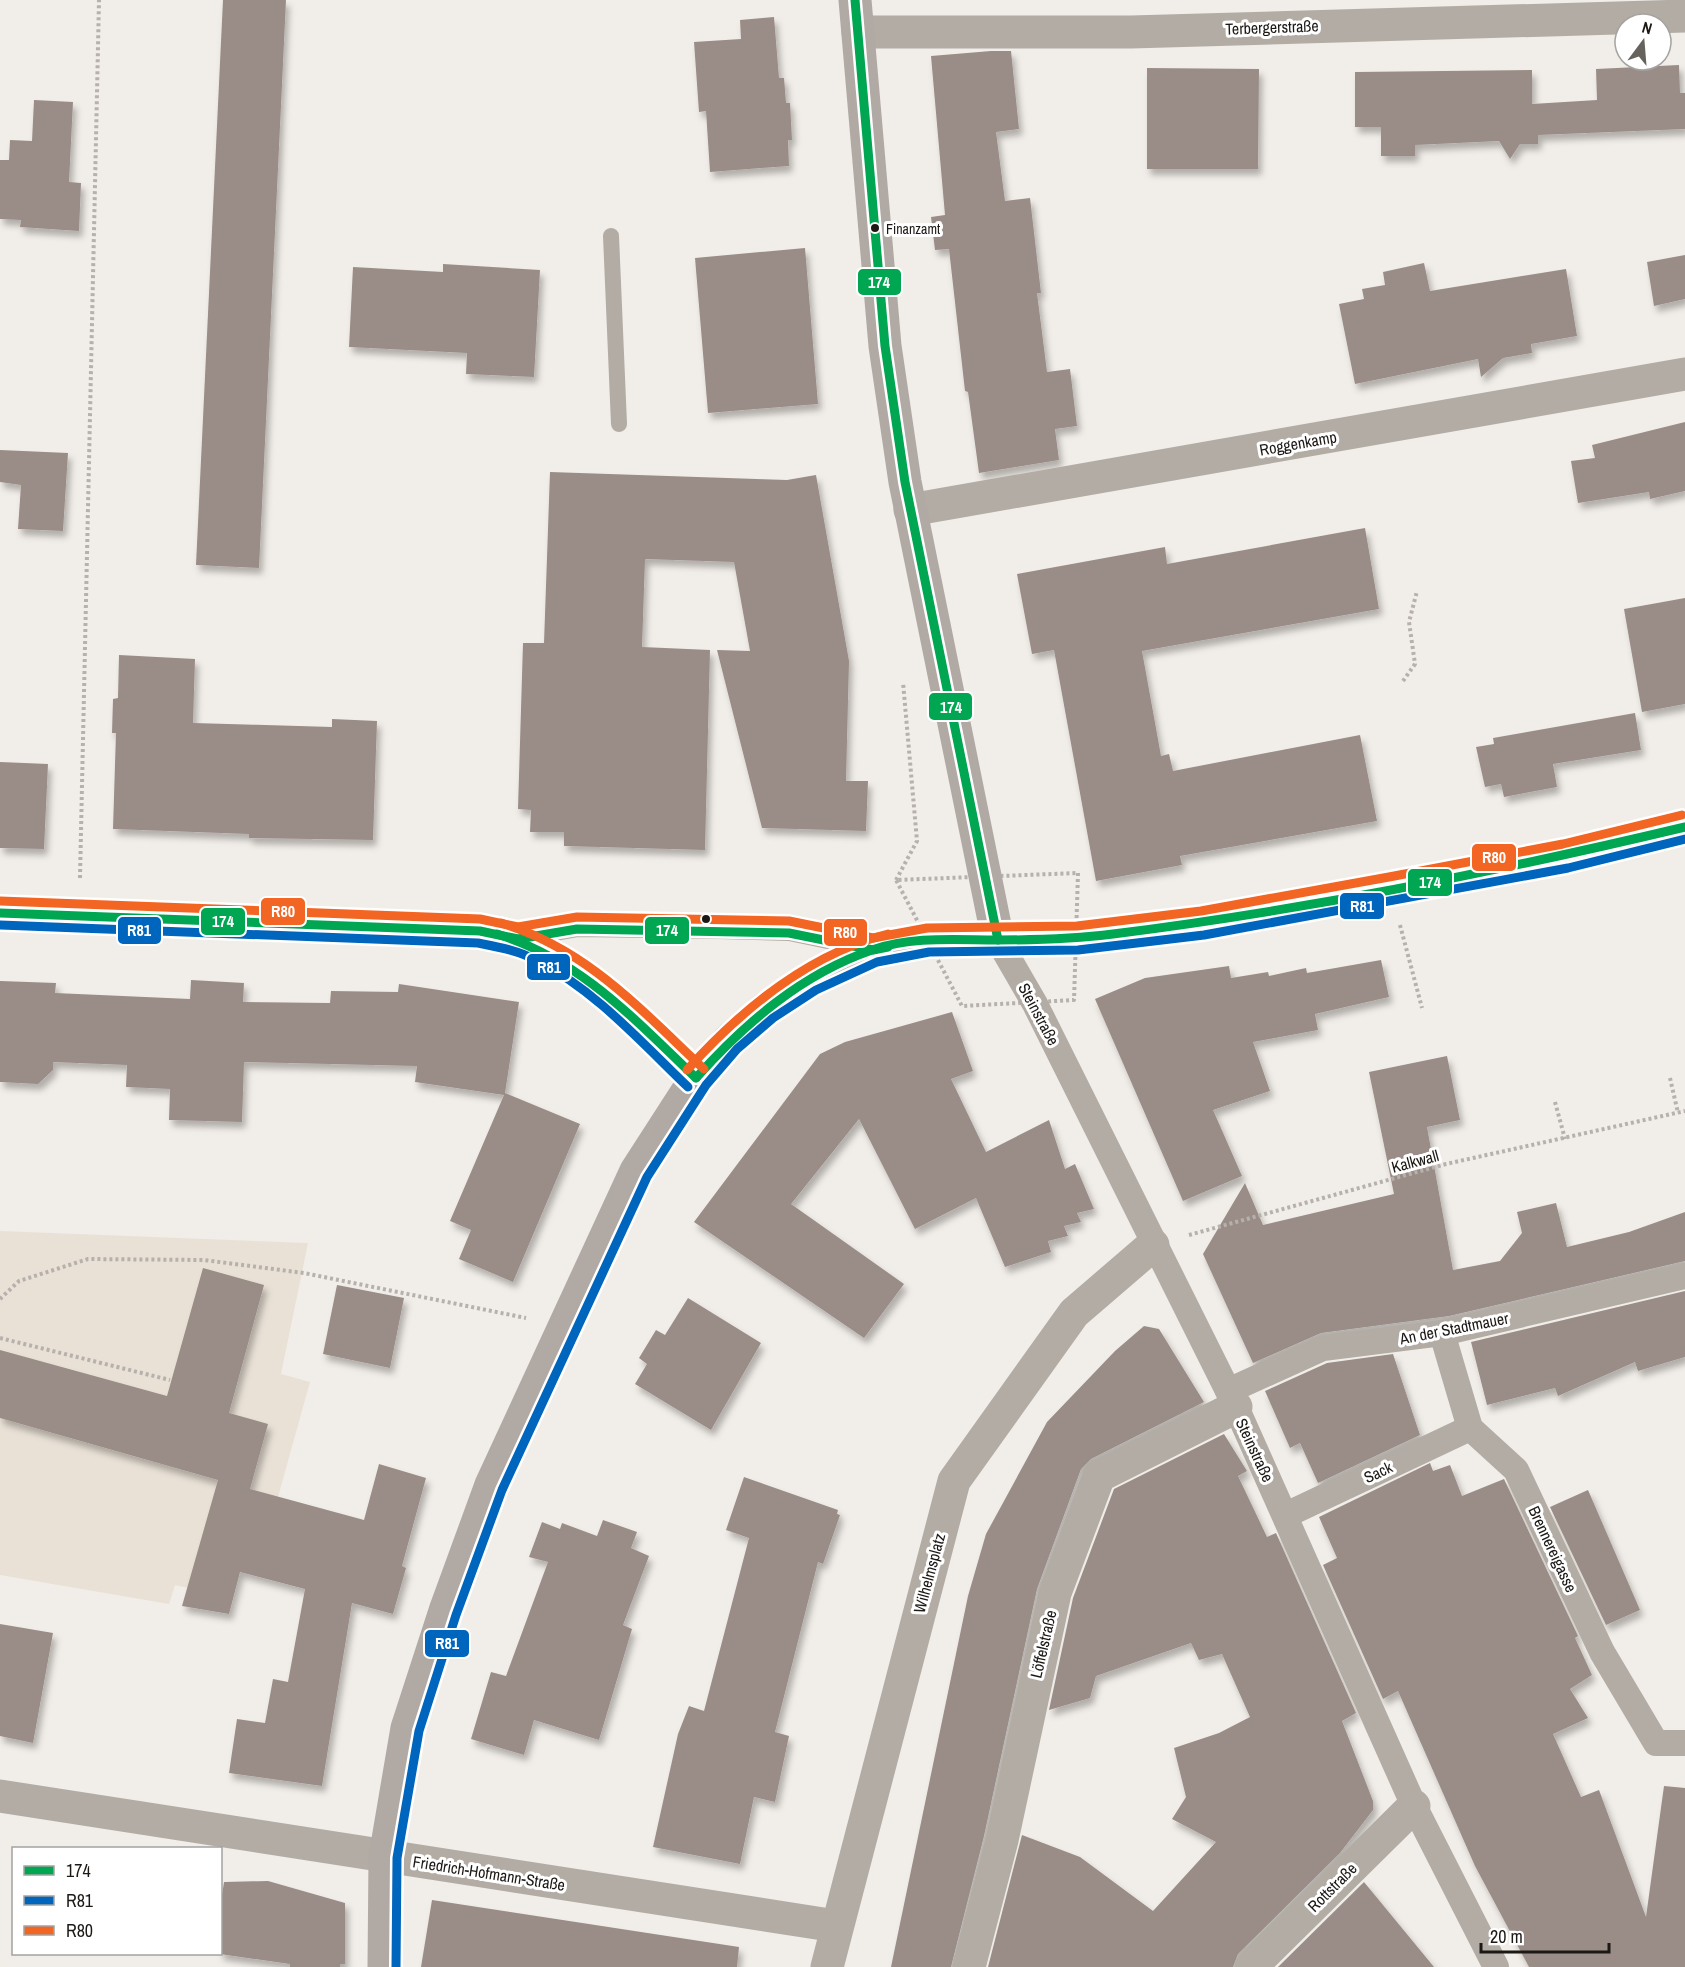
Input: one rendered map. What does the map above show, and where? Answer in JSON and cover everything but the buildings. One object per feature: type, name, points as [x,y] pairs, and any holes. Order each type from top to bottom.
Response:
[{"type":"main road","points":[[857,16],[885,346],[910,510],[998,940]]},
{"type":"main road","points":[[384,1967],[385,1857],[407,1728],[445,1611],[491,1485],[636,1171],[696,1078],[728,1041],[766,1008],[810,979],[873,950],[927,940],[1078,938],[1203,923],[1566,856],[1685,827]]},
{"type":"street","name":"Terbergerstraße","points":[[857,16],[1131,32],[1685,16]]},
{"type":"street","name":"Roggenkamp","points":[[910,510],[1685,374]]},
{"type":"street","points":[[0,913],[480,931],[518,939],[556,959],[591,983],[696,1078]]},
{"type":"street","name":"Steinstraße","points":[[998,940],[1035,1004],[1232,1399],[1286,1515],[1414,1806],[1496,1967]]},
{"type":"street","name":"Wilhelmsplatz","points":[[827,1967],[954,1481],[1074,1313],[1154,1245]]},
{"type":"street","name":"An der Stadtmauer","points":[[1232,1399],[1323,1348],[1442,1333],[1685,1276]]},
{"type":"street","points":[[1442,1333],[1470,1428]]},
{"type":"street","name":"Löffelstraße","points":[[969,1967],[1002,1840],[1055,1593],[1099,1476],[1232,1399]]},
{"type":"street","name":"Sack","points":[[1286,1515],[1470,1428]]},
{"type":"street","name":"Brennereigasse","points":[[1470,1428],[1516,1470],[1602,1652],[1656,1743],[1685,1743]]},
{"type":"street","name":"Friedrich-Hofmann-Straße","points":[[0,1796],[836,1926]]},
{"type":"street","name":"Rottstraße","points":[[1251,1967],[1414,1806]]},
{"type":"lane","points":[[611,236],[619,424]]},
{"type":"lane","points":[[518,939],[578,929],[730,931],[789,933],[873,950]]},
{"type":"path","points":[[79,915],[99,0]]},
{"type":"path","points":[[1403,681],[1415,664],[1409,622],[1418,591]]},
{"type":"path","points":[[1391,889],[1422,1008]]},
{"type":"path","points":[[927,940],[962,1006],[1035,1004]]},
{"type":"path","points":[[1671,1078],[1678,1113]]},
{"type":"path","points":[[1556,1102],[1564,1138]]},
{"type":"path","name":"Kalkwall","points":[[1154,1245],[1446,1164],[1685,1111]]},
{"type":"path","points":[[0,1299],[19,1281],[88,1259],[204,1260],[304,1273],[531,1319]]},
{"type":"path","points":[[0,1338],[170,1380]]},
{"type":"shaded area","points":[[0,1231],[308,1243],[281,1374],[310,1382],[278,1497],[188,1588],[175,1585],[169,1604],[0,1575]]},
{"type":"transit line","name":"174","points":[[855,0],[885,346],[905,482],[998,940]]},
{"type":"transit line","name":"R80","points":[[0,901],[480,919],[518,927],[577,917],[789,921],[873,938],[927,928],[1077,926],[1201,911],[1563,844],[1682,815]]},
{"type":"transit line","name":"174","points":[[696,1078],[734,1038],[776,1002],[822,972],[846,960],[887,946],[934,940],[1069,938],[1185,924],[1400,888],[1685,827]]},
{"type":"transit line","name":"R81","points":[[396,1967],[397,1858],[419,1731],[456,1615],[502,1490],[647,1177],[706,1085],[737,1049],[773,1018],[816,990],[877,962],[929,952],[1078,950],[1204,935],[1568,868],[1685,839]]},
{"type":"transit line","name":"174","points":[[0,913],[480,931],[518,939],[577,929],[789,933],[873,950],[888,947]]},
{"type":"transit line","name":"R80","points":[[501,923],[532,934],[586,965],[634,1003],[704,1069]]},
{"type":"transit line","name":"R81","points":[[0,925],[478,943],[500,948],[536,960],[578,986],[616,1018],[688,1087]]},
{"type":"transit line","name":"174","points":[[497,934],[527,945],[581,975],[628,1013],[696,1078]]},
{"type":"transit line","name":"R80","points":[[687,1070],[753,1006],[803,970],[830,955],[888,934]]},
{"type":"place","name":"Finanzamt","points":[[875,228]]}]
